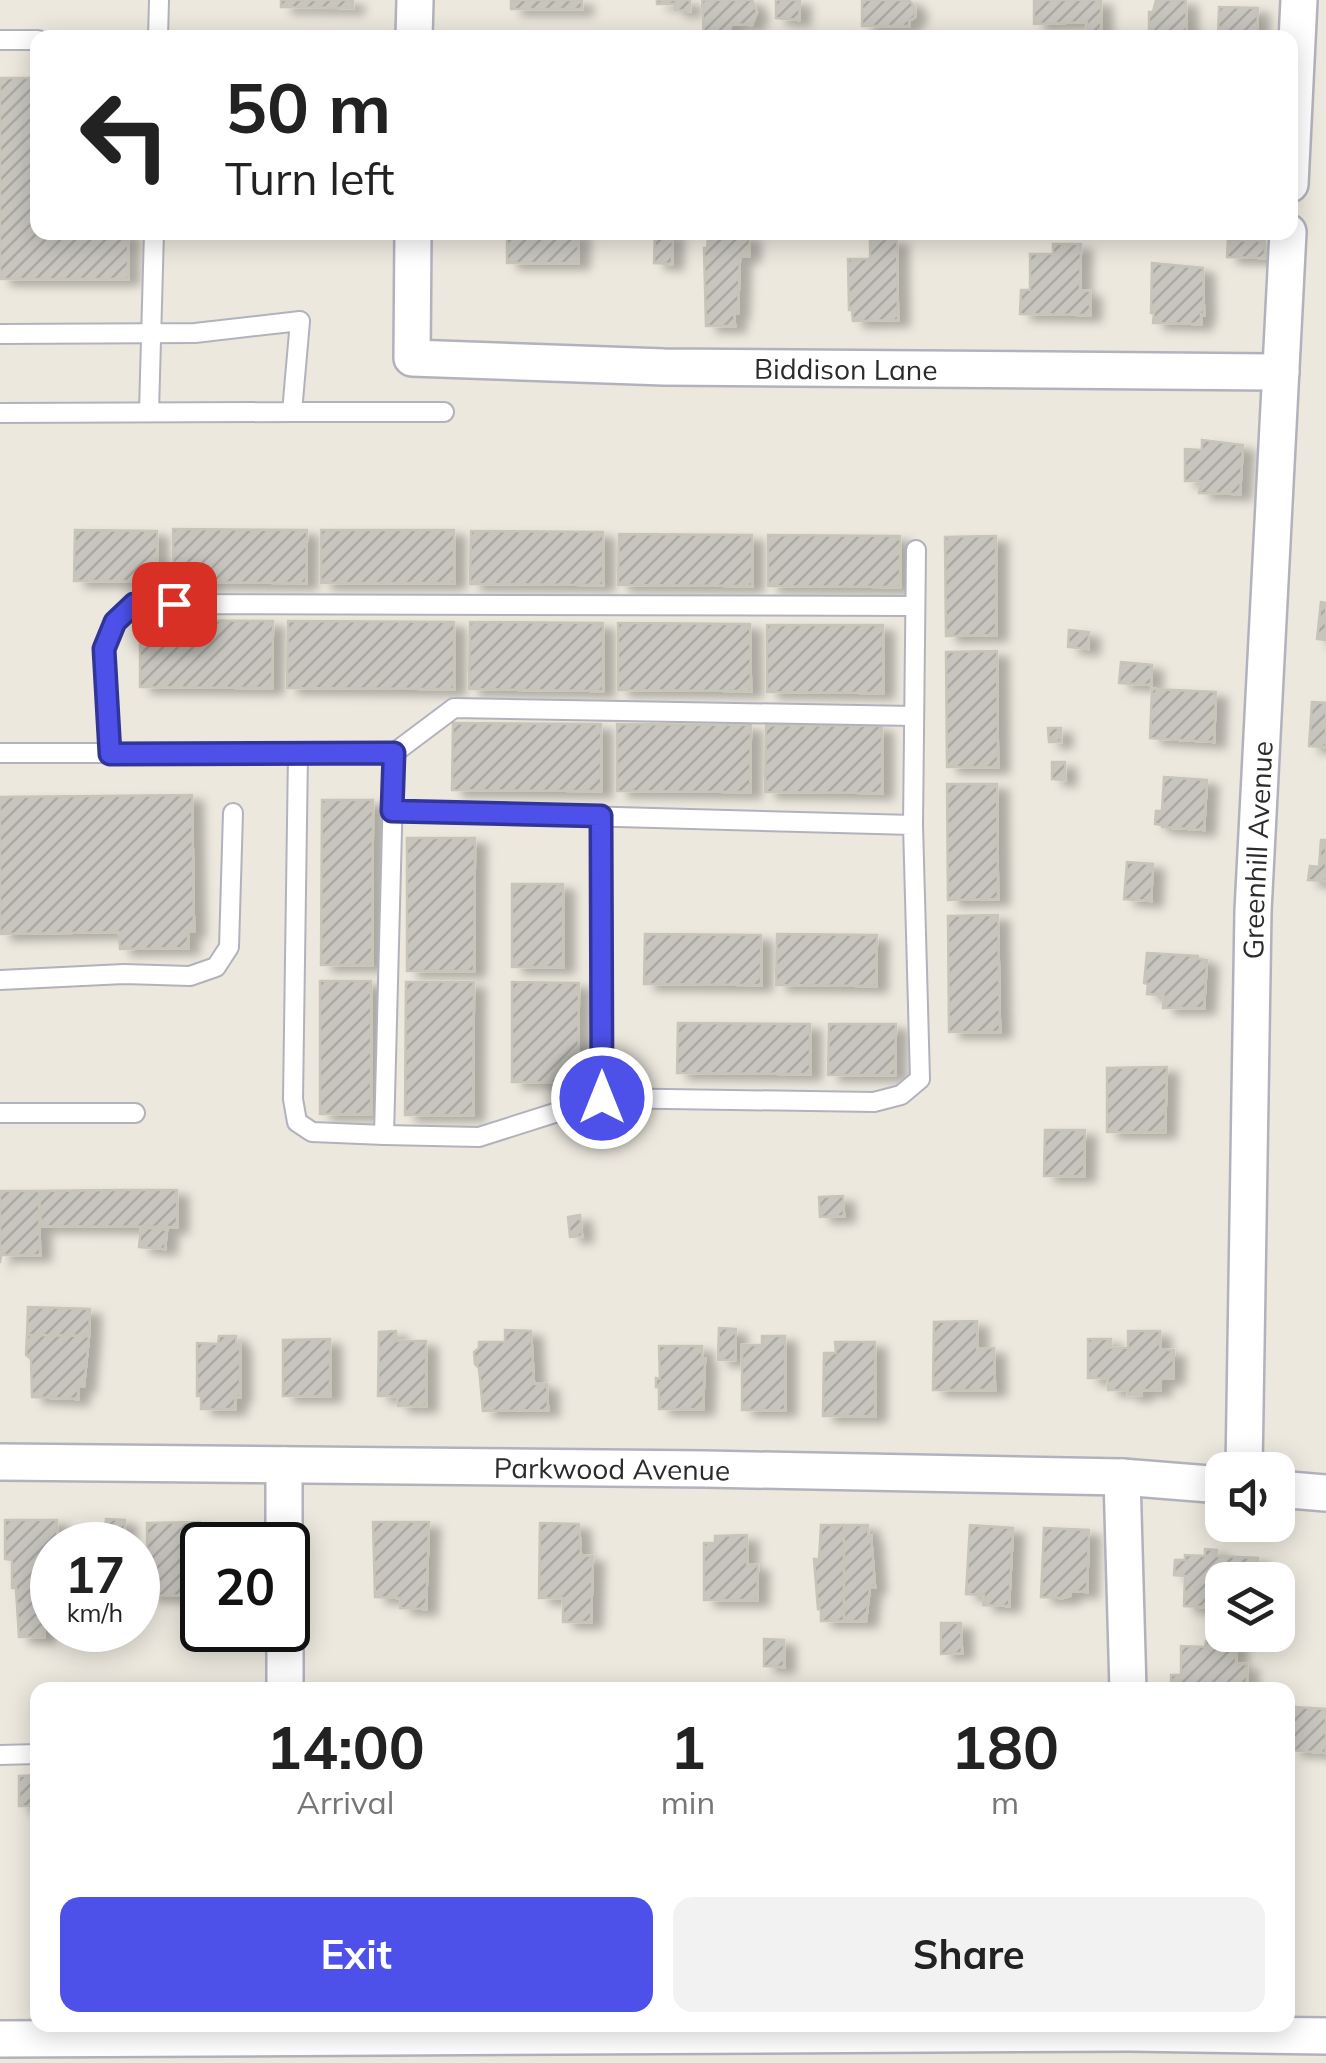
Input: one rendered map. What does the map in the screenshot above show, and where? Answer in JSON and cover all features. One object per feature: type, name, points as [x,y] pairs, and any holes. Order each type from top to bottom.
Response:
[{"type":"street","points":[[414,30],[415,0]]},
{"type":"street","points":[[1298,30],[1299,0]]},
{"type":"street","name":"Biddison Lane","points":[[413,240],[412,358],[664,367],[1280,372]]},
{"type":"street","name":"Greenhill Avenue","points":[[1244,1452],[1253,911],[1288,240]]},
{"type":"street","name":"Parkwood Avenue","points":[[0,1462],[1122,1478],[1205,1484]]},
{"type":"street","points":[[284,1465],[284,1522]]},
{"type":"street","points":[[1122,1478],[1128,1682]]},
{"type":"street","points":[[1295,1490],[1326,1493]]},
{"type":"street","points":[[285,1652],[285,1682]]},
{"type":"street","points":[[0,2039],[251,2032]]},
{"type":"street","points":[[1214,2032],[1326,2036]]},
{"type":"lane","points":[[158,30],[159,0]]},
{"type":"lane","points":[[0,40],[30,40]]},
{"type":"lane","points":[[149,412],[154,240]]},
{"type":"lane","points":[[0,334],[195,333],[300,321],[292,412]]},
{"type":"lane","points":[[0,413],[444,412]]},
{"type":"lane","points":[[298,754],[293,1099],[297,1122],[312,1132],[480,1137],[602,1098],[874,1102],[901,1094],[920,1078],[913,825],[916,550]]},
{"type":"lane","points":[[110,754],[104,649],[115,622],[134,604],[916,606]]},
{"type":"lane","points":[[0,753],[394,753],[454,708],[914,716]]},
{"type":"lane","points":[[384,1135],[394,753]]},
{"type":"lane","points":[[392,811],[913,825]]},
{"type":"lane","points":[[0,980],[124,974],[190,976],[216,967],[230,947],[232,813]]},
{"type":"lane","points":[[601,816],[602,1098]]},
{"type":"lane","points":[[0,1113],[135,1114]]},
{"type":"lane","points":[[0,1754],[30,1754]]},
{"type":"building","points":[[281,0],[353,0],[353,8],[281,7]]},
{"type":"building","points":[[511,0],[582,0],[582,9],[511,9]]},
{"type":"building","points":[[657,0],[690,0],[690,11],[674,10],[675,4],[657,4]]},
{"type":"building","points":[[702,0],[752,0],[757,12],[752,25],[731,24],[731,30],[704,30]]},
{"type":"building","points":[[776,0],[800,0],[799,20],[776,18]]},
{"type":"building","points":[[862,0],[909,0],[915,7],[915,17],[909,26],[862,26]]},
{"type":"building","points":[[1034,0],[1101,0],[1101,30],[1087,30],[1087,22],[1034,24]]},
{"type":"building","points":[[1156,0],[1186,0],[1187,30],[1149,30],[1149,12],[1153,12]]},
{"type":"building","points":[[1219,7],[1258,8],[1257,30],[1218,30]]},
{"type":"building","points":[[0,78],[30,78],[30,240],[128,240],[128,279],[0,279]]},
{"type":"building","points":[[507,240],[579,240],[578,263],[507,263]]},
{"type":"building","points":[[655,240],[673,240],[672,264],[654,263]]},
{"type":"building","points":[[708,240],[750,240],[749,256],[740,256],[735,326],[706,326]]},
{"type":"building","points":[[870,240],[897,240],[898,320],[853,321],[849,310],[848,259],[870,259]]},
{"type":"building","points":[[1228,240],[1265,241],[1265,258],[1227,257]]},
{"type":"building","points":[[1053,244],[1081,244],[1080,291],[1090,291],[1090,315],[1020,314],[1021,290],[1030,290],[1030,254],[1053,254]]},
{"type":"building","points":[[1152,263],[1203,268],[1201,324],[1153,323]]},
{"type":"building","points":[[1202,440],[1243,445],[1240,494],[1199,493],[1201,481],[1185,481],[1185,449],[1202,450]]},
{"type":"building","points":[[173,529],[307,530],[306,583],[173,582]]},
{"type":"building","points":[[75,530],[157,531],[157,581],[74,581]]},
{"type":"building","points":[[321,530],[454,530],[454,583],[321,583]]},
{"type":"building","points":[[471,531],[603,532],[603,585],[470,584]]},
{"type":"building","points":[[619,534],[752,535],[752,586],[618,585]]},
{"type":"building","points":[[768,535],[900,536],[900,587],[768,586]]},
{"type":"building","points":[[996,536],[996,635],[946,636],[945,537]]},
{"type":"building","points":[[1321,602],[1326,603],[1326,640],[1317,639]]},
{"type":"building","points":[[140,620],[273,621],[272,688],[140,687]]},
{"type":"building","points":[[288,621],[454,622],[454,689],[287,688]]},
{"type":"building","points":[[470,622],[603,623],[603,691],[469,689]]},
{"type":"building","points":[[618,623],[750,624],[751,691],[618,690]]},
{"type":"building","points":[[767,625],[883,625],[883,693],[767,692]]},
{"type":"building","points":[[1069,630],[1089,632],[1088,649],[1068,647]]},
{"type":"building","points":[[997,651],[998,767],[947,767],[946,652]]},
{"type":"building","points":[[1121,662],[1152,665],[1151,685],[1119,683]]},
{"type":"building","points":[[1152,689],[1216,692],[1214,742],[1150,738]]},
{"type":"building","points":[[1312,702],[1326,703],[1326,747],[1309,746]]},
{"type":"building","points":[[453,723],[601,724],[601,791],[452,790]]},
{"type":"building","points":[[617,724],[751,725],[750,792],[617,791]]},
{"type":"building","points":[[766,725],[882,726],[882,793],[765,792]]},
{"type":"building","points":[[1048,728],[1061,728],[1061,742],[1049,742]]},
{"type":"building","points":[[1052,762],[1065,762],[1065,780],[1052,779]]},
{"type":"building","points":[[1164,777],[1207,780],[1204,830],[1155,824],[1156,811],[1162,811]]},
{"type":"building","points":[[947,784],[997,784],[998,899],[948,900]]},
{"type":"building","points":[[192,795],[194,931],[188,931],[188,948],[120,949],[119,932],[0,934],[0,797]]},
{"type":"building","points":[[322,800],[373,800],[372,965],[321,965]]},
{"type":"building","points":[[407,838],[475,838],[474,971],[407,971]]},
{"type":"building","points":[[1321,840],[1326,840],[1326,881],[1308,880],[1310,866],[1319,867]]},
{"type":"building","points":[[1127,862],[1153,864],[1151,901],[1124,899]]},
{"type":"building","points":[[512,884],[563,884],[563,967],[512,967]]},
{"type":"building","points":[[998,915],[1000,1032],[949,1032],[948,916]]},
{"type":"building","points":[[645,934],[761,935],[761,985],[644,984]]},
{"type":"building","points":[[777,934],[877,935],[876,986],[776,985]]},
{"type":"building","points":[[1147,953],[1207,960],[1204,1008],[1163,1008],[1164,995],[1147,994]]},
{"type":"building","points":[[320,981],[371,981],[371,1114],[320,1114]]},
{"type":"building","points":[[406,982],[474,982],[473,1115],[405,1115]]},
{"type":"building","points":[[512,982],[579,983],[578,1083],[512,1082]]},
{"type":"building","points":[[678,1023],[810,1024],[810,1074],[677,1073]]},
{"type":"building","points":[[829,1024],[896,1024],[895,1075],[828,1075]]},
{"type":"building","points":[[1167,1067],[1165,1132],[1107,1132],[1107,1068]]},
{"type":"building","points":[[1045,1130],[1085,1130],[1084,1176],[1044,1176]]},
{"type":"building","points":[[177,1190],[177,1227],[41,1226],[39,1191]]},
{"type":"building","points":[[0,1191],[39,1191],[40,1255],[1,1255],[0,1263]]},
{"type":"building","points":[[843,1196],[844,1216],[820,1217],[819,1197]]},
{"type":"building","points":[[580,1215],[582,1236],[570,1237],[568,1217]]},
{"type":"building","points":[[141,1227],[167,1230],[165,1249],[139,1247]]},
{"type":"building","points":[[28,1307],[90,1309],[89,1336],[27,1335]]},
{"type":"building","points":[[977,1321],[977,1349],[994,1348],[995,1390],[933,1390],[934,1322]]},
{"type":"building","points":[[719,1328],[736,1329],[735,1360],[718,1360]]},
{"type":"building","points":[[505,1330],[531,1331],[534,1384],[547,1384],[548,1410],[483,1411],[474,1352],[479,1342],[505,1342]]},
{"type":"building","points":[[396,1331],[397,1341],[426,1341],[426,1406],[398,1406],[397,1396],[378,1396],[379,1332]]},
{"type":"building","points":[[1128,1331],[1160,1331],[1160,1350],[1174,1350],[1173,1378],[1160,1379],[1160,1390],[1128,1395],[1128,1390],[1108,1390],[1108,1378],[1088,1378],[1088,1339],[1111,1339],[1111,1348],[1128,1348]]},
{"type":"building","points":[[27,1335],[89,1336],[84,1386],[78,1386],[78,1399],[32,1397]]},
{"type":"building","points":[[219,1336],[236,1336],[236,1344],[240,1344],[240,1397],[235,1397],[235,1409],[201,1409],[201,1396],[197,1396],[197,1343],[218,1344]]},
{"type":"building","points":[[762,1336],[785,1336],[785,1410],[742,1410],[742,1345],[762,1345]]},
{"type":"building","points":[[330,1339],[330,1396],[283,1396],[283,1340]]},
{"type":"building","points":[[835,1342],[875,1342],[875,1416],[823,1416],[824,1353],[836,1353]]},
{"type":"building","points":[[659,1346],[702,1346],[703,1409],[659,1409]]},
{"type":"building","points":[[5,1520],[57,1520],[30,1522],[30,1637],[19,1637],[12,1560],[5,1559]]},
{"type":"building","points":[[180,1522],[180,1595],[160,1596],[160,1523]]},
{"type":"building","points":[[373,1522],[429,1522],[426,1609],[400,1608],[401,1598],[375,1597]]},
{"type":"building","points":[[540,1523],[579,1524],[581,1556],[593,1556],[591,1622],[563,1622],[563,1598],[539,1598]]},
{"type":"building","points":[[821,1525],[844,1525],[844,1621],[821,1621],[818,1609],[814,1559],[819,1559]]},
{"type":"building","points":[[844,1525],[868,1525],[871,1536],[875,1587],[870,1587],[866,1621],[844,1621]]},
{"type":"building","points":[[970,1525],[1013,1528],[1009,1606],[983,1605],[984,1595],[966,1594]]},
{"type":"building","points":[[1044,1528],[1089,1530],[1087,1592],[1070,1591],[1070,1596],[1063,1598],[1041,1597]]},
{"type":"building","points":[[747,1535],[747,1565],[758,1565],[757,1600],[704,1600],[704,1543],[715,1543],[715,1536]]},
{"type":"building","points":[[1205,1549],[1217,1550],[1217,1556],[1258,1558],[1258,1562],[1205,1562],[1205,1607],[1184,1606],[1185,1576],[1174,1575],[1175,1560],[1185,1560],[1185,1555],[1205,1556]]},
{"type":"building","points":[[941,1623],[961,1623],[962,1653],[941,1654]]},
{"type":"building","points":[[764,1639],[784,1640],[784,1667],[764,1666]]},
{"type":"building","points":[[1181,1646],[1205,1647],[1205,1652],[1236,1652],[1236,1664],[1247,1664],[1247,1682],[1171,1682],[1171,1675],[1181,1675]]},
{"type":"building","points":[[1295,1707],[1326,1709],[1326,1753],[1295,1750]]},
{"type":"building","points":[[30,1775],[30,1806],[19,1806],[19,1776]]},
{"type":"route","points":[[174,604],[134,604],[115,622],[104,649],[110,754],[394,753],[392,811],[601,816],[602,1098]]}]
